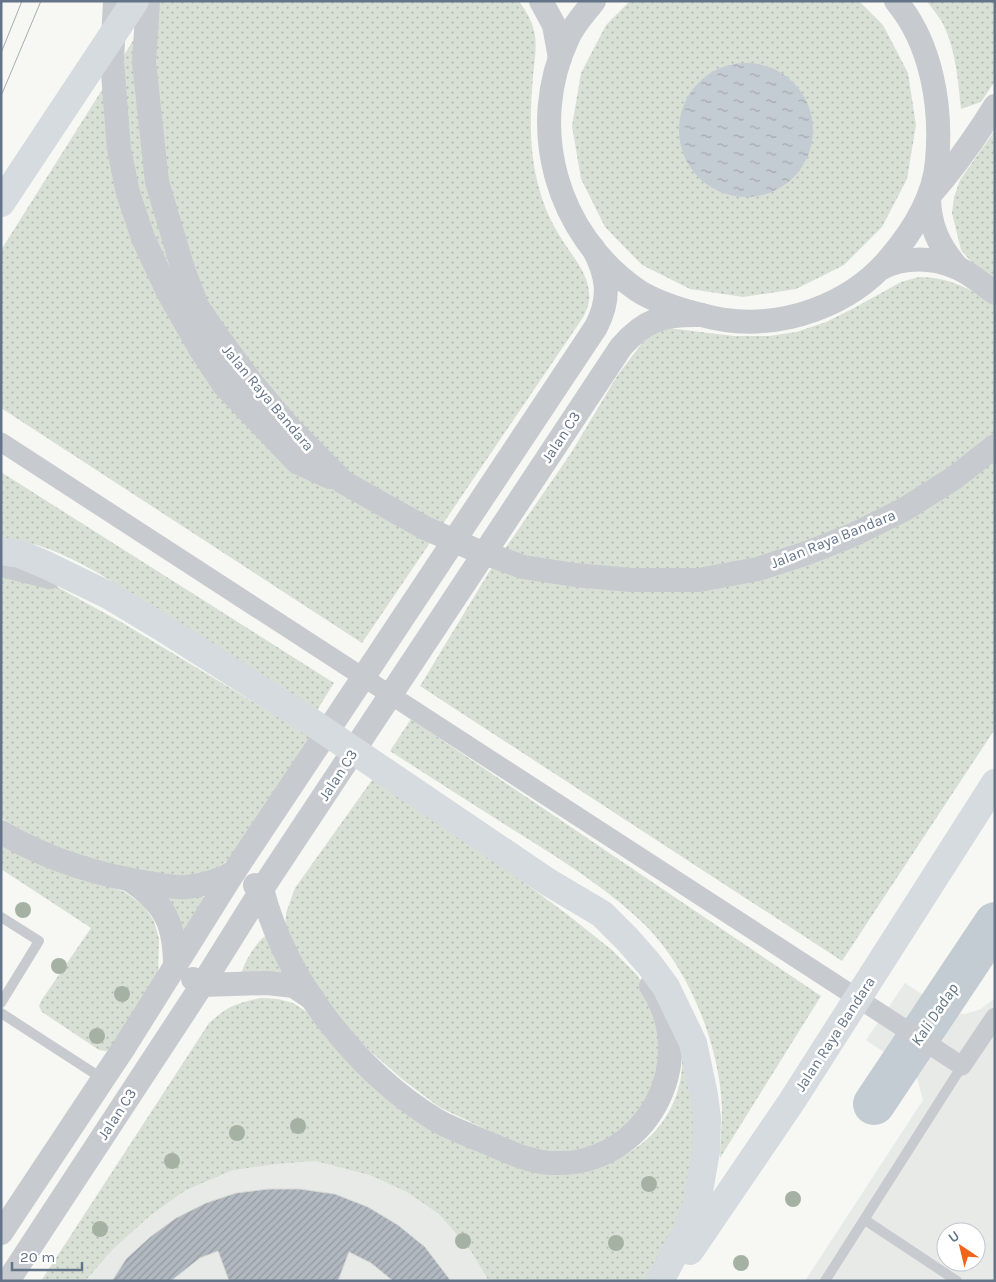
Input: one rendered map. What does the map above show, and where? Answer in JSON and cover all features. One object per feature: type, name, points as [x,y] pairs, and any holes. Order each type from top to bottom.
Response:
[{"type":"main road","points":[[1,203],[135,1]]},
{"type":"main road","points":[[1,551],[20,554],[110,596],[313,723],[548,882],[602,914],[627,939],[666,986],[693,1043],[707,1118],[706,1151],[697,1203],[687,1230],[660,1281]]},
{"type":"main road","name":"Jalan Raya Bandara","points":[[670,1281],[792,1101],[995,783]]},
{"type":"street","points":[[115,1],[112,61],[119,149],[128,193],[143,238],[168,292],[224,386],[297,462],[343,482]]},
{"type":"street","name":"Jalan Raya Bandara","points":[[148,1],[144,62],[157,182],[183,269],[198,306],[252,383],[287,425],[343,482],[425,528],[473,549],[523,567],[576,575],[631,580],[699,580],[758,570],[855,534],[905,509],[954,478],[995,446]]},
{"type":"street","points":[[541,1],[554,25],[560,58]]},
{"type":"street","points":[[594,1],[569,36],[553,81],[550,105],[551,150],[559,190],[576,225],[611,268],[639,292],[678,308],[725,320],[767,321],[790,318],[810,312],[844,296],[868,281],[882,268],[908,236],[930,196],[969,148],[995,106]]},
{"type":"street","points":[[896,1],[911,22],[928,62],[937,102],[938,148],[929,210],[932,226],[939,243],[956,267]]},
{"type":"street","name":"Jalan C3","points":[[5,1224],[103,1080],[234,872],[596,327],[605,307],[606,296],[603,272],[593,248]]},
{"type":"street","points":[[882,268],[906,259],[929,260],[956,267],[995,293]]},
{"type":"street","name":"Jalan C3","points":[[8,1281],[202,985],[262,889],[621,347],[631,336],[647,324],[677,314],[701,314]]},
{"type":"street","points":[[1,442],[962,1066],[995,1017]]},
{"type":"street","points":[[1,565],[30,571],[110,596]]},
{"type":"street","points":[[1,832],[30,848],[85,869],[130,880],[186,887],[215,882],[234,872],[262,889],[276,932],[295,970],[340,1036],[361,1061],[407,1100],[437,1120],[530,1160],[553,1163],[586,1159],[604,1153],[623,1142],[650,1116],[667,1081],[670,1064],[668,1031],[654,990],[620,946],[548,882]]},
{"type":"street","points":[[130,880],[151,896],[167,918],[175,940],[175,967],[202,985],[267,982],[294,986],[313,998]]},
{"type":"lane","points":[[1,917],[39,941],[1,1003]]},
{"type":"lane","points":[[1,1012],[103,1080]]},
{"type":"lane","points":[[825,1281],[962,1066]]},
{"type":"lane","points":[[865,1220],[957,1281]]},
{"type":"shaded area","points":[[158,1],[519,1],[533,26],[536,46],[531,116],[534,167],[548,214],[584,274],[589,291],[588,306],[582,319],[362,643],[1,408],[1,250]]},
{"type":"shaded area","points":[[630,1],[859,1],[883,25],[908,73],[916,125],[907,179],[882,227],[844,265],[796,289],[743,297],[690,289],[642,265],[605,227],[581,179],[572,126],[581,73],[606,25]]},
{"type":"shaded area","points":[[927,1],[995,1],[995,81],[981,102],[961,109],[956,66],[951,44],[940,18]]},
{"type":"shaded area","points":[[995,130],[995,281],[973,264],[961,250],[952,213],[954,197],[960,180]]},
{"type":"shaded area","points":[[919,277],[940,279],[959,285],[995,305],[995,729],[842,961],[420,686],[489,572],[571,453],[617,376],[642,343],[653,333],[668,328],[734,336],[769,336],[796,332],[826,322],[901,282]]},
{"type":"shaded area","points":[[1,472],[334,683],[314,715],[95,571],[49,549],[1,538]]},
{"type":"shaded area","points":[[1,571],[30,575],[59,588],[121,622],[310,736],[230,859],[215,869],[197,877],[122,873],[44,843],[1,818]]},
{"type":"shaded area","points":[[411,719],[821,996],[720,1158],[722,1109],[715,1061],[700,1011],[677,965],[647,927],[634,914],[590,880],[390,751]]},
{"type":"shaded area","points":[[377,773],[612,950],[637,975],[653,1001],[666,1049],[639,1117],[598,1146],[560,1152],[533,1148],[502,1137],[439,1107],[402,1079],[338,1019],[285,934],[286,913],[295,888]]},
{"type":"shaded area","points":[[1,843],[64,872],[125,892],[144,906],[154,921],[159,939],[158,977],[111,1049],[106,1051],[99,1050],[42,1012],[39,1006],[41,1001],[91,928],[1,869]]},
{"type":"shaded area","points":[[155,890],[204,897],[208,900],[184,935]]},
{"type":"shaded area","points":[[266,936],[293,978],[242,973],[251,953]]},
{"type":"shaded area","points":[[905,983],[950,1013],[965,1014],[981,1009],[995,998],[995,1281],[805,1281],[923,1100],[916,1074],[866,1040]]},
{"type":"shaded area","points":[[261,998],[278,999],[293,1003],[307,1012],[340,1053],[557,1175],[584,1172],[616,1160],[641,1144],[652,1134],[662,1123],[676,1097],[681,1077],[683,1039],[698,1125],[691,1190],[648,1281],[489,1281],[471,1251],[439,1214],[407,1192],[370,1175],[315,1161],[233,1170],[186,1190],[152,1214],[113,1249],[85,1281],[41,1281],[209,1023],[233,1006]]},
{"type":"shaded area","points":[[213,1027],[610,1281],[47,1281]]},
{"type":"water","points":[[746,63],[772,68],[783,74],[793,83],[802,93],[808,104],[813,130],[808,156],[802,167],[793,177],[783,186],[772,192],[746,197],[720,192],[709,186],[699,177],[690,167],[684,156],[679,130],[684,104],[690,93],[699,83],[709,74],[720,68]]},
{"type":"building","points":[[268,1189],[300,1189],[335,1194],[368,1207],[398,1225],[425,1247],[451,1281],[393,1281],[371,1263],[349,1252],[338,1281],[229,1281],[218,1251],[200,1258],[171,1281],[112,1281],[126,1259],[150,1237],[176,1218],[206,1203],[236,1193]]},
{"type":"waterway","name":"Kali Dadap","points":[[874,1104],[995,923]]},
{"type":"tram line","points":[[1,53],[22,1]]},
{"type":"tram line","points":[[1,96],[41,1]]}]
